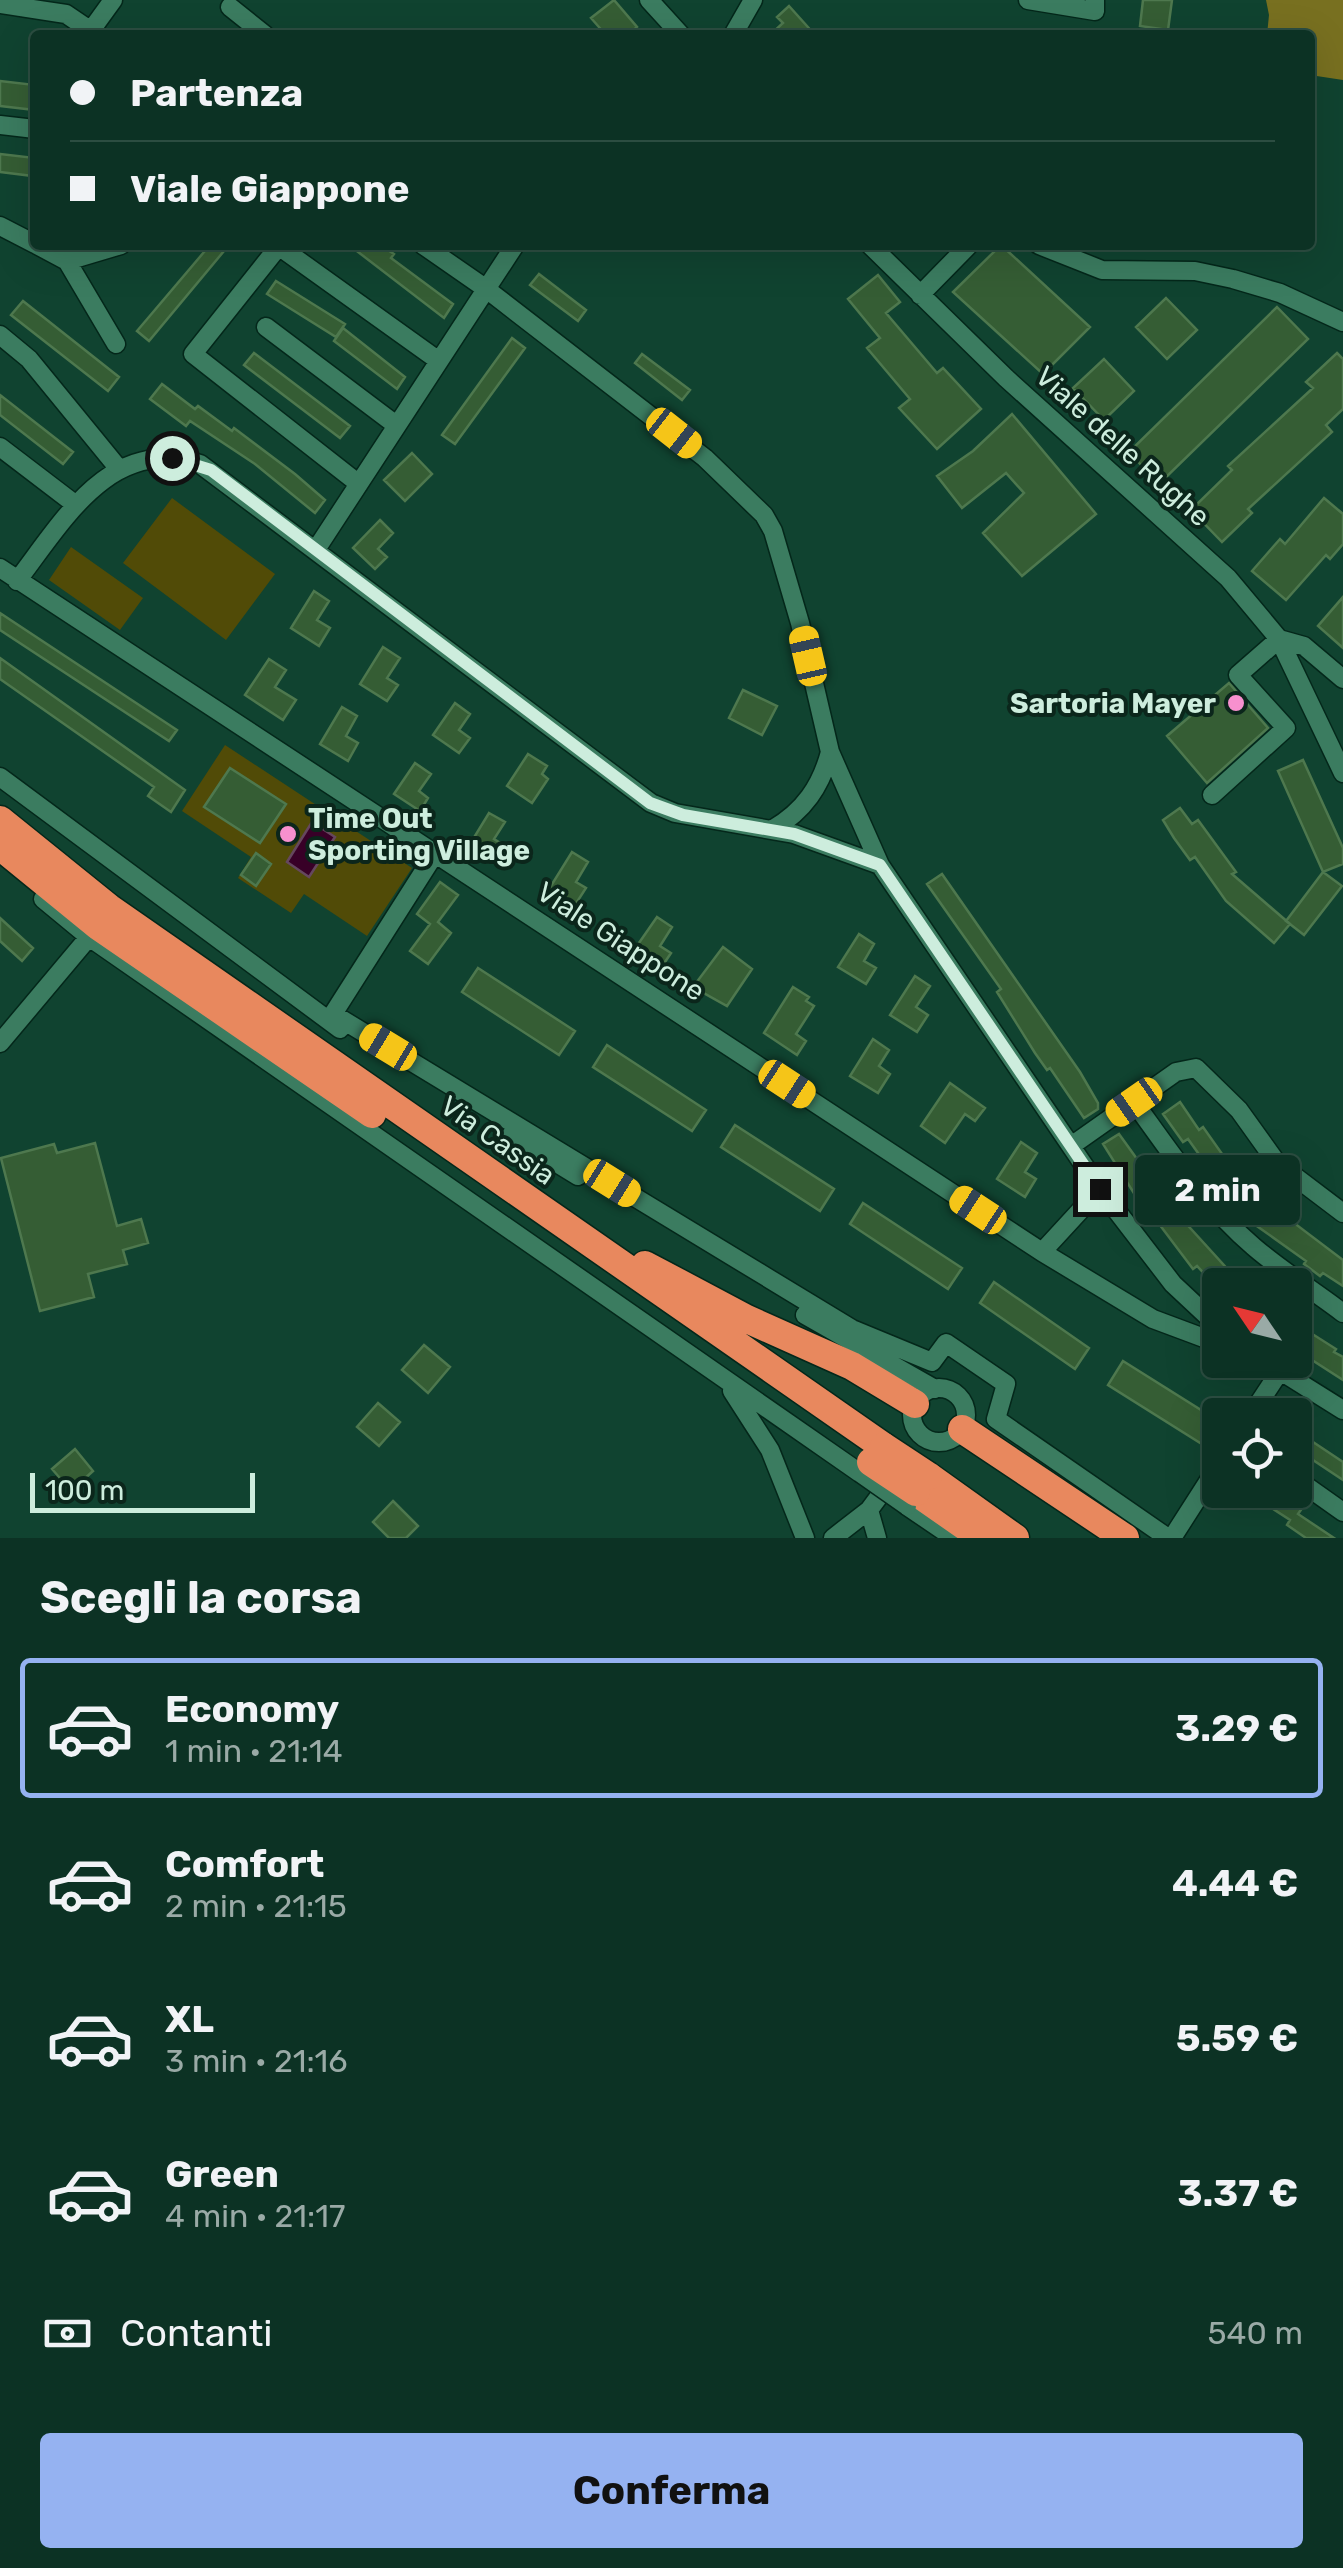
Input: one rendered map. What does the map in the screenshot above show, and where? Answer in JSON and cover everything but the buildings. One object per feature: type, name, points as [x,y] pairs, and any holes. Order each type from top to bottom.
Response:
[{"type":"highway","name":"Via Cassia","points":[[0,820],[110,908],[580,1237],[872,1460]]},
{"type":"highway","name":"Via Cassia","points":[[0,846],[98,926],[982,1538]]},
{"type":"highway","points":[[580,1237],[600,1238],[747,1319],[925,1396]]},
{"type":"highway","points":[[964,1424],[1125,1538]]},
{"type":"highway","name":"Via Cassia","points":[[917,1492],[1015,1538]]},
{"type":"street","points":[[95,30],[113,0]]},
{"type":"street","points":[[649,0],[677,30]]},
{"type":"street","points":[[737,30],[754,0]]},
{"type":"street","points":[[1028,0],[1095,6]]},
{"type":"street","points":[[0,4],[66,14],[91,30]]},
{"type":"street","points":[[230,6],[259,30]]},
{"type":"street","points":[[0,125],[30,128]]},
{"type":"street","points":[[0,226],[30,242]]},
{"type":"street","points":[[46,250],[67,261],[116,344]]},
{"type":"street","points":[[67,261],[104,250]]},
{"type":"street","points":[[275,250],[193,354],[359,484]]},
{"type":"street","points":[[284,250],[438,360]]},
{"type":"street","points":[[431,250],[706,458],[764,515],[800,624],[830,752],[880,865],[1100,1189],[1172,1284],[1202,1312]]},
{"type":"street","points":[[317,548],[512,250]]},
{"type":"street","name":"Viale delle Rughe","points":[[875,250],[1006,378],[1228,578],[1278,639],[1304,646],[1343,679]]},
{"type":"street","points":[[920,295],[965,250]]},
{"type":"street","points":[[1052,250],[1102,270],[1195,272],[1233,279],[1280,293],[1343,322]]},
{"type":"street","points":[[266,327],[396,426]]},
{"type":"street","points":[[0,336],[29,358],[119,468]]},
{"type":"street","points":[[0,447],[76,504]]},
{"type":"street","points":[[17,581],[76,504],[119,468],[159,458],[200,464],[317,548],[643,798],[675,813],[815,840],[880,865]]},
{"type":"street","name":"Viale Giappone","points":[[0,568],[1042,1252],[1153,1319],[1202,1337]]},
{"type":"street","points":[[1212,795],[1286,728],[1238,675],[1278,639],[1343,774]]},
{"type":"street","points":[[772,829],[806,804],[830,752]]},
{"type":"street","points":[[0,777],[328,1022],[925,1396],[958,1396],[966,1410],[964,1424],[940,1442],[923,1436],[913,1422],[925,1396]]},
{"type":"street","points":[[436,852],[333,1014],[852,1329],[932,1362],[946,1343],[1006,1384],[996,1418],[1170,1538],[1202,1490]]},
{"type":"street","points":[[0,864],[89,937],[727,1382],[872,1460]]},
{"type":"street","points":[[0,1043],[89,937]]},
{"type":"street","points":[[1071,1146],[1181,1069],[1200,1069],[1240,1110],[1276,1163],[1343,1213]]},
{"type":"street","points":[[1134,1102],[1188,1177],[1221,1214],[1255,1248],[1343,1313]]},
{"type":"street","points":[[1042,1252],[1100,1189]]},
{"type":"street","points":[[1291,1378],[1343,1410]]},
{"type":"street","points":[[727,1382],[770,1450],[804,1538]]},
{"type":"street","points":[[964,1424],[1140,1538]]},
{"type":"street","points":[[833,1538],[869,1510],[923,1436]]},
{"type":"street","points":[[1312,1490],[1343,1512]]},
{"type":"street","points":[[917,1492],[954,1538]]},
{"type":"street","points":[[869,1510],[877,1538]]},
{"type":"shaded area","points":[[1266,0],[1343,0],[1343,80],[1315,76],[1315,30],[1268,30]]},
{"type":"shaded area","points":[[172,498],[275,574],[226,640],[123,563]]},
{"type":"shaded area","points":[[71,547],[143,598],[120,630],[49,580]]},
{"type":"shaded area","name":"Time Out Sporting Village","points":[[225,745],[412,868],[367,936],[304,894],[291,913],[238,878],[251,857],[182,811]]},
{"type":"shaded area","points":[[312,822],[335,837],[309,877],[287,862]]},
{"type":"place","name":"Sartoria Mayer","points":[[1236,703]]},
{"type":"place","name":"Time Out Sporting Village","points":[[288,834]]},
{"type":"route","points":[[172,458],[211,470],[650,803],[683,815],[794,834],[880,865],[1100,1189]]}]
